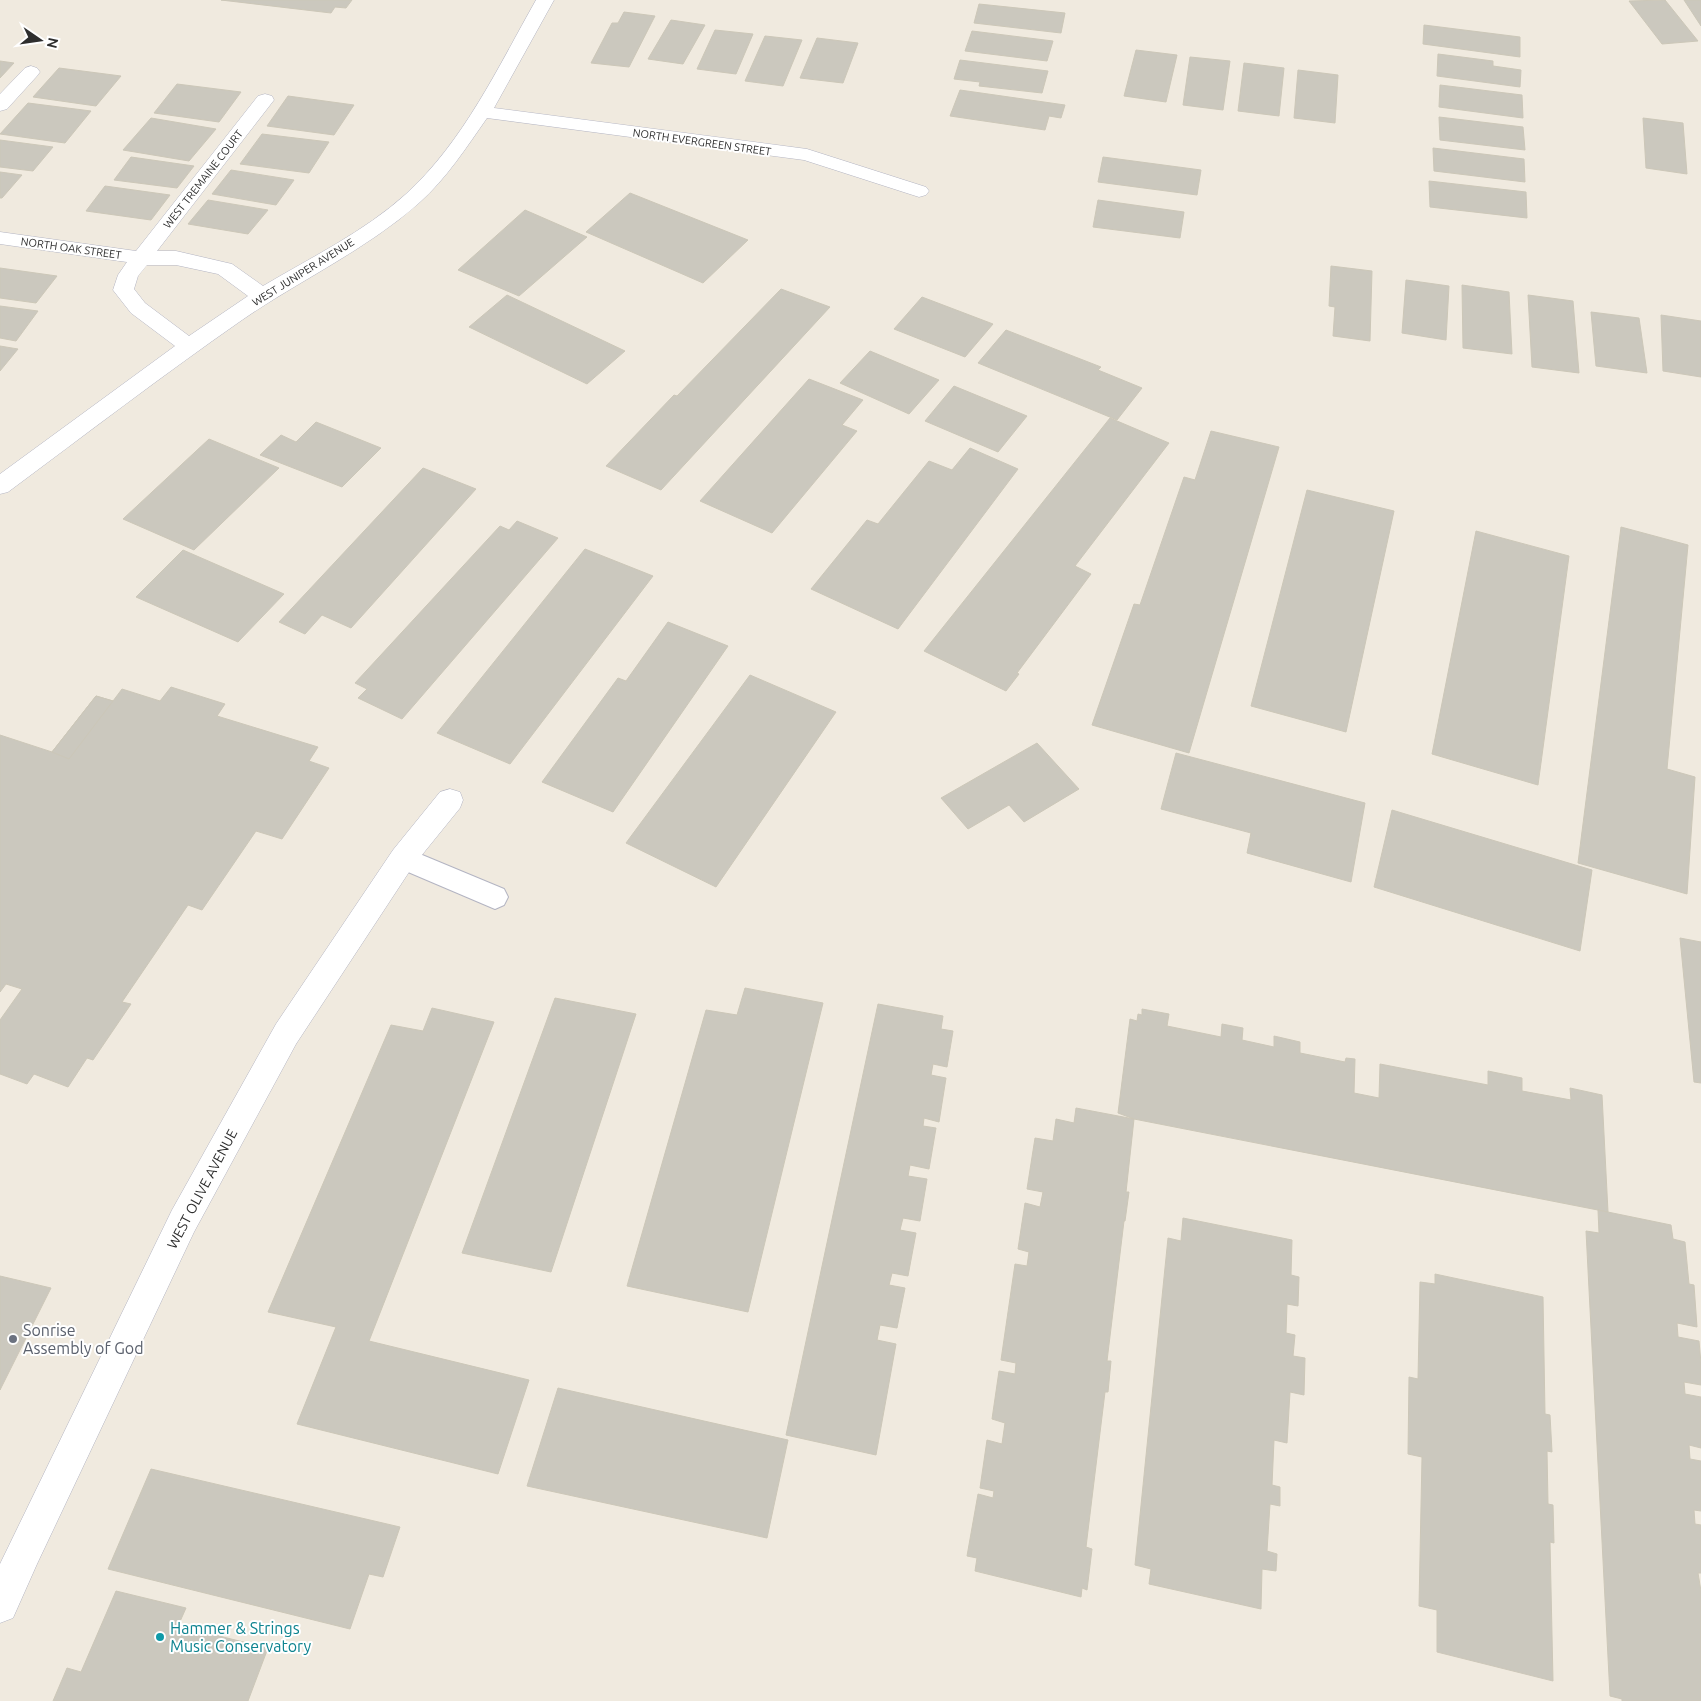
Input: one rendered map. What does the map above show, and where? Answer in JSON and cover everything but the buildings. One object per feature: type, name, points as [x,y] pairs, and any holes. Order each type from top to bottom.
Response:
[{"type":"street","name":"WEST JUNIPER AVENUE","points":[[0,486],[189,346],[262,296],[368,232],[412,199],[443,167],[482,112],[544,0]]},
{"type":"street","points":[[0,105],[31,72]]},
{"type":"street","name":"WEST TREMAINE COURT","points":[[141,258],[265,100]]},
{"type":"street","name":"NORTH EVERGREEN STREET","points":[[482,112],[806,156],[918,191]]},
{"type":"street","name":"NORTH OAK STREET","points":[[1,239],[141,258],[176,258],[225,269],[262,296]]},
{"type":"street","name":"NORTH OAK STREET","points":[[141,258],[128,275],[123,290],[138,308],[189,346]]},
{"type":"street","name":"WEST OLIVE AVENUE","points":[[0,1605],[183,1222],[286,1034],[403,858],[450,800]]},
{"type":"lane","points":[[403,858],[495,897]]},
{"type":"place","name":"Sonrise Assembly of God","points":[[13,1339]]},
{"type":"place","name":"Hammer & Strings Music Conservatory","points":[[160,1637]]}]
